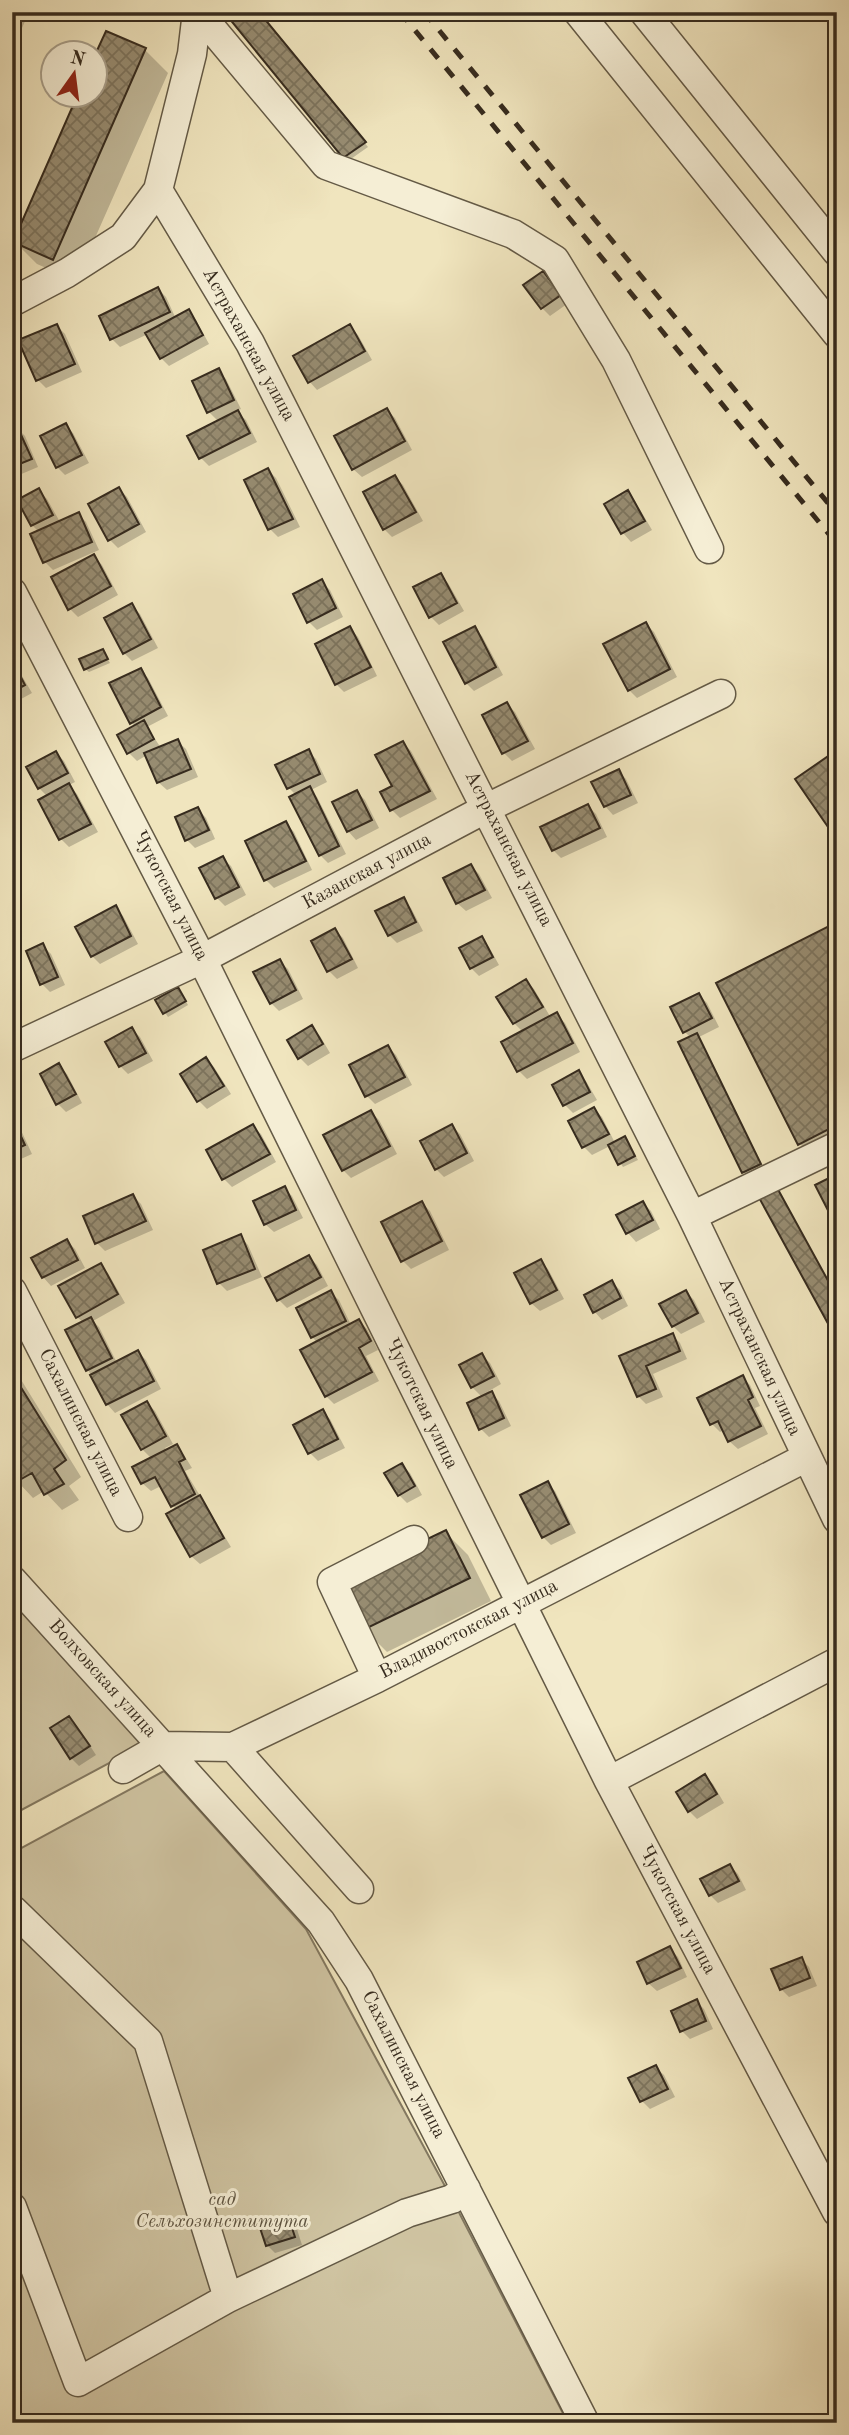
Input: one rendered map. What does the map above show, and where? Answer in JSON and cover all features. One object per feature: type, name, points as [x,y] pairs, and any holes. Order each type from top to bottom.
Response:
[{"type":"street","points":[[12,302],[67,273],[123,237],[158,190],[192,54],[198,12]]},
{"type":"street","points":[[198,12],[326,165],[513,234],[555,260],[616,360],[709,549]]},
{"type":"street","points":[[578,12],[837,334]]},
{"type":"street","points":[[644,12],[837,252]]},
{"type":"street","name":"Астраханская улица","points":[[158,190],[250,343],[692,1216],[837,1519]]},
{"type":"street","name":"Чукотская улица","points":[[12,592],[202,959],[609,1781],[837,2212]]},
{"type":"street","name":"Казанская улица","points":[[12,1048],[202,959],[487,808],[721,694]]},
{"type":"street","points":[[692,1216],[837,1146]]},
{"type":"street","name":"Сахалинская улица","points":[[12,1291],[128,1517]]},
{"type":"street","name":"Владивостокская улица","points":[[163,1746],[233,1747],[377,1678],[807,1457]]},
{"type":"street","points":[[377,1678],[332,1582],[414,1540]]},
{"type":"street","name":"Волховская улица","points":[[12,1580],[163,1746]]},
{"type":"street","points":[[609,1781],[837,1662]]},
{"type":"street","points":[[123,1769],[163,1746]]},
{"type":"street","name":"Сахалинская улица","points":[[163,1746],[321,1922],[359,1980],[585,2423]]},
{"type":"street","points":[[233,1747],[359,1889]]},
{"type":"street","points":[[13,1910],[148,2041],[228,2298]]},
{"type":"street","points":[[12,2207],[78,2382],[228,2298],[407,2213],[452,2199],[466,2189]]},
{"type":"green space","points":[[12,1601],[143,1745],[12,1815]]},
{"type":"green space","name":"сад Сельхозинститута","points":[[164,1771],[306,1929],[452,2199],[568,2423],[12,2423],[12,1853]]},
{"type":"building","points":[[224,12],[259,12],[366,142],[343,158]]},
{"type":"building","points":[[106,31],[146,48],[53,260],[13,242],[72,108],[108,108],[108,38],[103,38]]},
{"type":"building","points":[[543,271],[561,295],[541,309],[523,285]]},
{"type":"building","points":[[158,287],[170,312],[110,340],[99,316]]},
{"type":"building","points":[[189,309],[203,335],[160,359],[145,333]]},
{"type":"building","points":[[57,324],[75,364],[36,381],[18,340]]},
{"type":"building","points":[[350,324],[365,351],[308,383],[293,356]]},
{"type":"building","points":[[219,368],[234,400],[207,413],[192,381]]},
{"type":"building","points":[[387,408],[405,441],[352,470],[334,436]]},
{"type":"building","points":[[238,410],[250,433],[199,459],[187,436]]},
{"type":"building","points":[[66,423],[82,455],[56,468],[40,436]]},
{"type":"building","points":[[17,426],[32,459],[12,467],[12,428]]},
{"type":"building","points":[[268,468],[293,519],[268,530],[244,480]]},
{"type":"building","points":[[395,475],[416,512],[383,530],[363,492]]},
{"type":"building","points":[[119,487],[139,524],[108,541],[88,504]]},
{"type":"building","points":[[39,488],[53,515],[31,526],[17,500]]},
{"type":"building","points":[[628,490],[645,521],[621,534],[604,504]]},
{"type":"building","points":[[79,512],[92,542],[43,563],[30,534]]},
{"type":"building","points":[[94,554],[111,586],[68,610],[51,577]]},
{"type":"building","points":[[441,573],[457,603],[429,618],[413,587]]},
{"type":"building","points":[[322,579],[336,608],[307,623],[293,594]]},
{"type":"building","points":[[132,603],[151,639],[123,654],[104,618]]},
{"type":"building","points":[[646,622],[670,669],[628,691],[603,644]]},
{"type":"building","points":[[350,626],[371,667],[335,685],[315,644]]},
{"type":"building","points":[[475,626],[496,667],[465,684],[443,642]]},
{"type":"building","points":[[103,649],[108,659],[84,670],[79,659]]},
{"type":"building","points":[[12,660],[25,685],[12,692]]},
{"type":"building","points":[[141,668],[161,707],[130,724],[109,683]]},
{"type":"building","points":[[507,702],[528,741],[502,754],[482,715]]},
{"type":"building","points":[[144,720],[154,739],[127,754],[117,735]]},
{"type":"building","points":[[178,739],[191,769],[157,783],[144,753]]},
{"type":"building","points":[[403,741],[430,791],[390,811],[380,792],[392,786],[375,755]]},
{"type":"building","points":[[309,749],[320,774],[287,789],[275,765]]},
{"type":"building","points":[[837,750],[837,780],[831,784],[837,791],[837,840],[795,779]]},
{"type":"building","points":[[56,751],[68,773],[38,789],[26,767]]},
{"type":"building","points":[[619,769],[631,795],[604,807],[591,782]]},
{"type":"building","points":[[69,783],[91,824],[59,840],[38,800]]},
{"type":"building","points":[[310,786],[339,846],[319,856],[289,797]]},
{"type":"building","points":[[357,790],[372,820],[347,832],[332,802]]},
{"type":"building","points":[[588,804],[600,828],[552,851],[540,827]]},
{"type":"building","points":[[198,807],[209,830],[185,841],[175,817]]},
{"type":"building","points":[[286,821],[306,861],[264,881],[245,841]]},
{"type":"building","points":[[223,856],[239,887],[215,899],[199,868]]},
{"type":"building","points":[[471,864],[485,890],[456,904],[443,878]]},
{"type":"building","points":[[404,897],[416,922],[388,936],[375,911]]},
{"type":"building","points":[[116,905],[131,936],[91,957],[75,927]]},
{"type":"building","points":[[837,922],[837,1125],[798,1145],[716,983]]},
{"type":"building","points":[[335,928],[352,959],[327,972],[311,941]]},
{"type":"building","points":[[482,936],[493,957],[470,969],[459,948]]},
{"type":"building","points":[[43,943],[58,977],[40,985],[26,951]]},
{"type":"building","points":[[280,959],[296,990],[270,1004],[253,972]]},
{"type":"building","points":[[526,979],[543,1007],[513,1024],[496,997]]},
{"type":"building","points":[[178,987],[186,1001],[163,1014],[155,1000]]},
{"type":"building","points":[[699,993],[712,1018],[683,1033],[670,1007]]},
{"type":"building","points":[[557,1012],[573,1043],[517,1072],[501,1042]]},
{"type":"building","points":[[312,1025],[323,1044],[298,1059],[287,1040]]},
{"type":"building","points":[[132,1027],[146,1053],[119,1067],[105,1042]]},
{"type":"building","points":[[697,1033],[761,1164],[742,1173],[678,1042]]},
{"type":"building","points":[[388,1045],[405,1077],[365,1097],[349,1065]]},
{"type":"building","points":[[206,1057],[224,1086],[197,1102],[180,1074]]},
{"type":"building","points":[[59,1063],[76,1094],[56,1105],[40,1074]]},
{"type":"building","points":[[579,1070],[590,1092],[563,1106],[552,1085]]},
{"type":"building","points":[[594,1107],[609,1134],[582,1148],[568,1121]]},
{"type":"building","points":[[371,1110],[390,1146],[342,1171],[323,1135]]},
{"type":"building","points":[[12,1117],[25,1145],[12,1151]]},
{"type":"building","points":[[253,1124],[270,1154],[222,1180],[206,1150]]},
{"type":"building","points":[[452,1124],[467,1153],[435,1170],[420,1141]]},
{"type":"building","points":[[625,1136],[635,1156],[618,1165],[608,1145]]},
{"type":"building","points":[[837,1174],[837,1228],[815,1185]]},
{"type":"building","points":[[775,1184],[837,1297],[837,1340],[757,1194]]},
{"type":"building","points":[[285,1186],[296,1210],[264,1225],[253,1201]]},
{"type":"building","points":[[133,1194],[146,1221],[95,1244],[83,1216]]},
{"type":"building","points":[[422,1201],[442,1241],[401,1262],[381,1222]]},
{"type":"building","points":[[643,1201],[653,1220],[626,1234],[616,1215]]},
{"type":"building","points":[[241,1234],[255,1269],[217,1284],[203,1250]]},
{"type":"building","points":[[67,1239],[78,1260],[42,1278],[31,1258]]},
{"type":"building","points":[[309,1255],[321,1277],[277,1301],[265,1278]]},
{"type":"building","points":[[541,1259],[557,1290],[530,1304],[514,1273]]},
{"type":"building","points":[[101,1263],[118,1294],[76,1318],[58,1286]]},
{"type":"building","points":[[612,1280],[621,1298],[593,1313],[584,1295]]},
{"type":"building","points":[[331,1290],[346,1321],[311,1338],[296,1308]]},
{"type":"building","points":[[686,1290],[698,1313],[672,1327],[659,1304]]},
{"type":"building","points":[[91,1317],[112,1358],[86,1371],[65,1330]]},
{"type":"building","points":[[359,1319],[371,1341],[359,1348],[372,1372],[325,1397],[300,1350]]},
{"type":"building","points":[[673,1333],[680,1351],[646,1366],[656,1389],[637,1397],[619,1356]]},
{"type":"building","points":[[138,1350],[154,1381],[106,1405],[90,1375]]},
{"type":"building","points":[[482,1353],[494,1376],[471,1388],[459,1365]]},
{"type":"building","points":[[12,1373],[66,1460],[54,1469],[64,1484],[44,1495],[32,1473],[16,1482],[12,1476]]},
{"type":"building","points":[[743,1375],[753,1397],[748,1400],[761,1426],[728,1442],[718,1421],[710,1425],[697,1398]]},
{"type":"building","points":[[492,1391],[504,1418],[479,1430],[467,1403]]},
{"type":"building","points":[[147,1401],[166,1436],[141,1450],[121,1415]]},
{"type":"building","points":[[323,1409],[338,1439],[308,1454],[293,1425]]},
{"type":"building","points":[[177,1444],[185,1459],[179,1462],[195,1494],[171,1507],[155,1477],[141,1484],[132,1467]]},
{"type":"building","points":[[402,1463],[415,1486],[398,1496],[384,1473]]},
{"type":"building","points":[[548,1481],[569,1524],[542,1538],[520,1495]]},
{"type":"building","points":[[200,1495],[224,1538],[190,1557],[166,1514]]},
{"type":"building","points":[[446,1530],[470,1578],[363,1630],[340,1584],[370,1577],[423,1551],[419,1543]]},
{"type":"building","points":[[69,1716],[90,1746],[70,1759],[50,1728]]},
{"type":"building","points":[[705,1774],[717,1794],[688,1812],[676,1792]]},
{"type":"building","points":[[730,1864],[739,1881],[709,1896],[700,1879]]},
{"type":"building","points":[[670,1946],[681,1968],[647,1984],[637,1962]]},
{"type":"building","points":[[802,1957],[810,1978],[780,1990],[771,1969]]},
{"type":"building","points":[[697,1999],[706,2021],[680,2032],[671,2011]]},
{"type":"building","points":[[656,2065],[668,2089],[640,2102],[628,2078]]},
{"type":"building","points":[[288,2216],[295,2237],[266,2246],[259,2225]]},
{"type":"railway","points":[[400,12],[837,544]]},
{"type":"railway","points":[[424,12],[837,514]]}]
